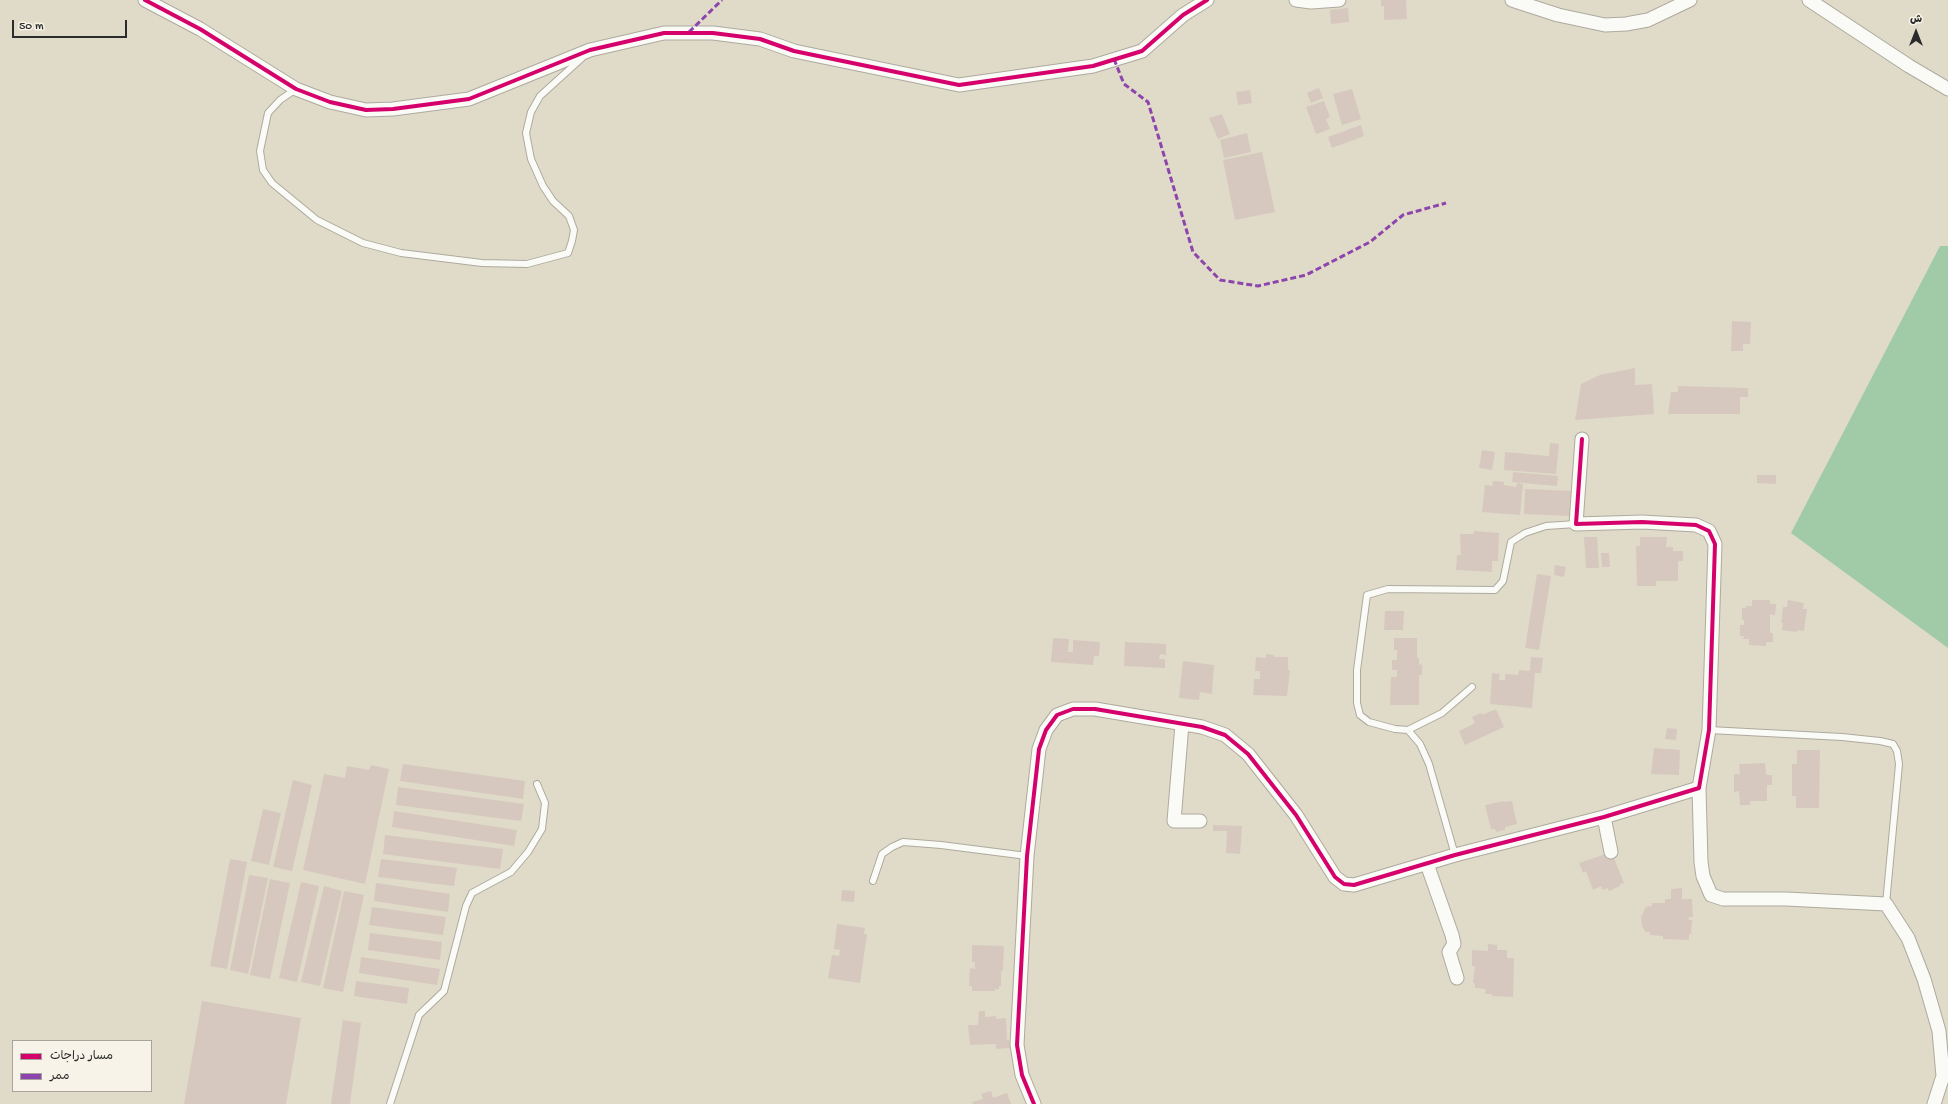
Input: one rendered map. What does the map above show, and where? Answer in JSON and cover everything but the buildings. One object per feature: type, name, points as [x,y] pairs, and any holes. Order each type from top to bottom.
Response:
[{"type":"street","points":[[144,0],[200,29],[296,90],[330,102],[366,110],[401,108],[469,99],[590,50],[664,33],[713,33],[760,39],[794,51],[959,85],[1093,66],[1142,51],[1183,15],[1207,0]]},
{"type":"street","points":[[1296,0],[1311,2],[1339,0]]},
{"type":"street","points":[[1512,0],[1558,15],[1605,25],[1626,24],[1648,20],[1690,0]]},
{"type":"street","points":[[1809,0],[1909,66],[1948,89]]},
{"type":"street","points":[[1582,438],[1576,524],[1642,522],[1696,525],[1709,531],[1715,544],[1709,730],[1699,788],[1701,862],[1703,876],[1711,895],[1723,899],[1786,899],[1886,904],[1908,938],[1924,979],[1939,1031],[1943,1076],[1934,1104]]},
{"type":"street","points":[[1034,1104],[1022,1075],[1017,1045],[1027,856],[1039,749],[1046,730],[1057,715],[1073,709],[1095,709],[1202,727],[1225,735],[1248,754],[1296,815],[1335,877],[1344,884],[1354,885],[1455,855],[1604,817],[1699,788]]},
{"type":"street","points":[[1182,724],[1174,821],[1200,821]]},
{"type":"street","points":[[1604,817],[1611,852]]},
{"type":"street","points":[[1427,864],[1452,935],[1454,944],[1449,952],[1457,978]]},
{"type":"lane","points":[[296,90],[280,100],[268,113],[260,151],[263,170],[272,183],[317,220],[363,242],[401,253],[482,263],[527,264],[568,253],[574,230],[569,216],[553,201],[543,186],[531,159],[526,133],[531,112],[540,96],[590,50]]},
{"type":"lane","points":[[1472,687],[1442,713],[1408,730],[1395,729],[1369,722],[1360,715],[1357,703],[1357,670],[1367,595],[1388,589],[1495,590],[1503,581],[1511,542],[1525,533],[1546,526],[1576,524]]},
{"type":"lane","points":[[1408,730],[1420,744],[1429,764],[1455,855]]},
{"type":"lane","points":[[1709,730],[1842,737],[1880,741],[1893,744],[1897,751],[1899,764],[1886,904]]},
{"type":"lane","points":[[390,1104],[419,1015],[444,991],[466,906],[472,893],[511,872],[528,852],[542,829],[545,803],[537,784]]},
{"type":"lane","points":[[873,881],[882,854],[903,842],[941,844],[1027,856]]},
{"type":"green space","points":[[1940,246],[1948,246],[1948,648],[1791,533]]},
{"type":"marked path","points":[[689,32],[722,0]]},
{"type":"marked path","points":[[1114,59],[1124,84],[1148,102],[1193,252],[1220,280],[1258,286],[1306,275],[1370,242],[1403,215],[1446,203]]},
{"type":"cycle path","points":[[145,0],[200,29],[296,89],[330,102],[366,110],[393,109],[469,99],[590,50],[664,33],[713,33],[760,39],[794,51],[959,85],[1093,66],[1142,51],[1183,15],[1207,0]]},
{"type":"cycle path","points":[[1034,1104],[1022,1075],[1017,1045],[1027,856],[1039,749],[1046,730],[1057,715],[1073,709],[1095,709],[1202,727],[1225,735],[1248,754],[1296,815],[1335,877],[1344,884],[1354,885],[1455,855],[1604,817],[1699,788],[1709,730],[1715,544],[1709,531],[1696,525],[1642,522],[1576,524],[1582,439]]}]
